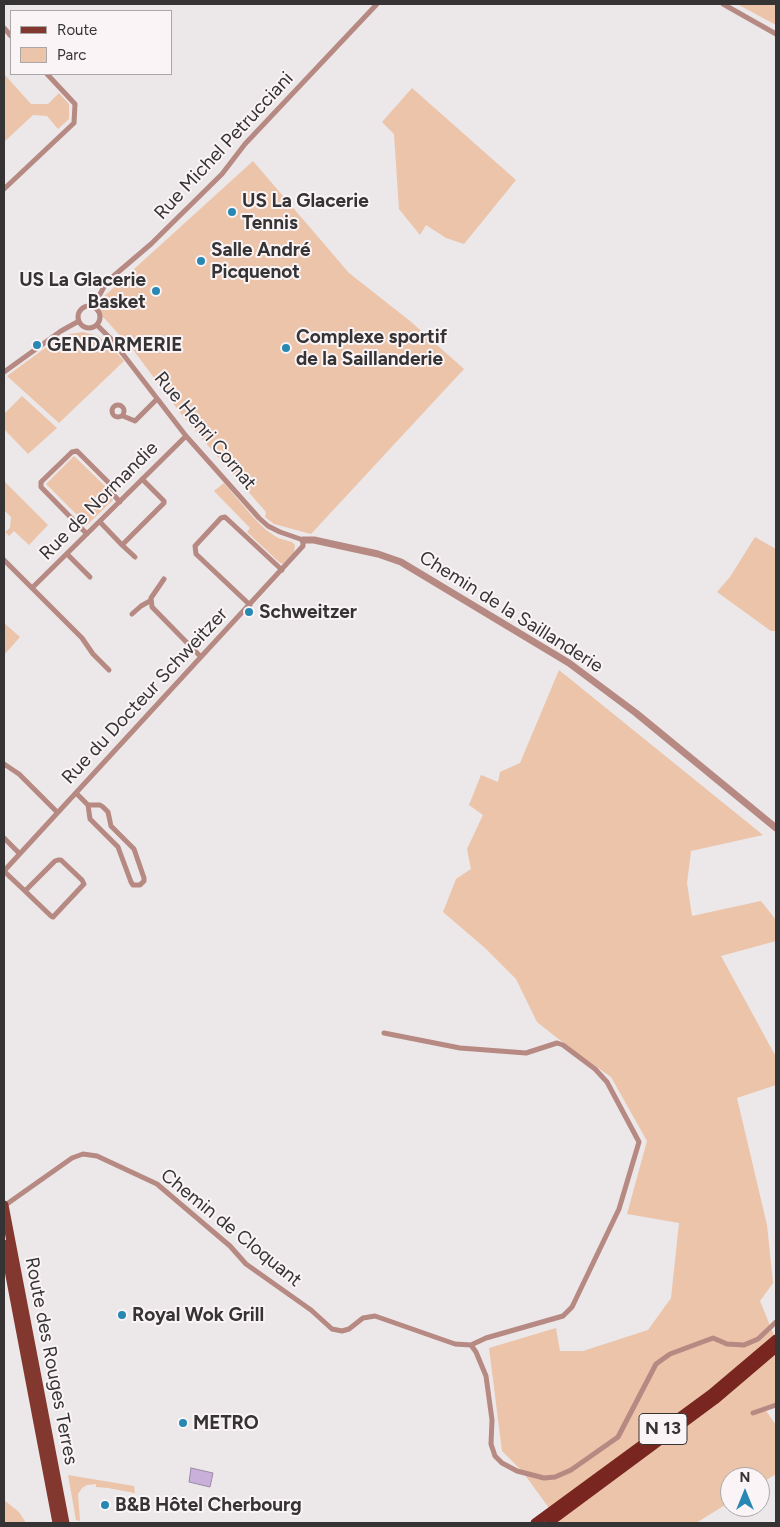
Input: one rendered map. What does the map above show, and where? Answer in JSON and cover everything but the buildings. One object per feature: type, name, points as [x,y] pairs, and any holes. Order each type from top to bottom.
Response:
[{"type":"highway","name":"N 13","points":[[535,1523],[711,1394],[776,1339]]},
{"type":"highway","name":"N 13","points":[[549,1523],[715,1400],[776,1348]]},
{"type":"main road","name":"Route des Rouges Terres","points":[[4,1205],[8,1258],[57,1523]]},
{"type":"main road","name":"Route des Rouges Terres","points":[[4,1244],[65,1523]]},
{"type":"street","name":"Rue Michel Petrucciani","points":[[93,307],[110,278],[151,244],[222,174],[251,138],[378,4]]},
{"type":"street","points":[[723,4],[776,34]]},
{"type":"street","points":[[4,189],[74,123],[75,104],[48,75]]},
{"type":"street","points":[[87,306],[93,307],[100,315],[100,321],[93,327],[87,328],[82,326],[79,321],[79,312],[87,306]]},
{"type":"street","points":[[4,372],[56,334],[79,321]]},
{"type":"street","name":"Rue Henri Cornat","points":[[97,325],[112,340],[186,436],[258,518],[280,532],[303,540]]},
{"type":"street","points":[[123,416],[135,421],[157,399]]},
{"type":"street","name":"Rue de Normandie","points":[[32,588],[186,436]]},
{"type":"street","points":[[87,534],[41,487],[41,482],[72,452],[77,451],[110,484],[110,492],[120,502]]},
{"type":"street","points":[[122,545],[164,503],[142,479]]},
{"type":"street","points":[[250,605],[196,554],[195,546],[221,518],[225,517],[282,570]]},
{"type":"street","points":[[100,522],[134,557]]},
{"type":"street","name":"Rue du Docteur Schweitzer","points":[[4,871],[302,549],[303,540]]},
{"type":"street","name":"Chemin de la Saillanderie","points":[[303,540],[314,540],[369,552],[401,562],[569,663],[636,713],[776,828]]},
{"type":"street","points":[[67,554],[90,577]]},
{"type":"street","points":[[4,560],[82,638],[93,654],[109,670]]},
{"type":"street","points":[[132,614],[150,600],[164,579]]},
{"type":"street","points":[[150,600],[152,607],[201,658]]},
{"type":"street","points":[[4,764],[19,774],[57,812]]},
{"type":"street","points":[[76,793],[88,805],[90,820],[118,847],[133,885],[140,885],[144,878],[134,850],[112,826],[108,812],[103,807],[100,805],[88,805]]},
{"type":"street","points":[[4,838],[19,853]]},
{"type":"street","points":[[4,871],[25,891],[53,917],[84,884],[61,860],[55,860],[25,891]]},
{"type":"street","points":[[384,1033],[460,1048],[526,1053],[557,1043],[563,1045],[595,1069],[606,1082],[639,1142],[619,1209],[572,1307],[563,1316],[486,1338],[471,1345],[486,1376],[492,1420],[491,1444],[495,1456],[502,1462],[517,1471],[544,1478],[555,1477],[571,1470],[618,1437],[656,1364],[670,1354],[712,1338],[727,1344],[744,1345],[758,1339],[776,1322]]},
{"type":"street","name":"Chemin de Cloquant","points":[[4,1205],[72,1158],[83,1154],[97,1156],[157,1184],[230,1246],[246,1264],[310,1310],[332,1329],[342,1331],[350,1329],[363,1318],[375,1316],[455,1344],[471,1345]]},
{"type":"street","points":[[753,1413],[776,1405]]},
{"type":"green space","points":[[737,4],[776,4],[776,25]]},
{"type":"green space","points":[[4,74],[31,104],[48,104],[59,93],[69,104],[69,119],[58,129],[47,116],[33,115],[4,142]]},
{"type":"green space","points":[[412,88],[516,180],[464,244],[446,238],[426,225],[420,235],[399,209],[394,134],[382,122]]},
{"type":"green space","name":"Complexe sportif de la Saillanderie","points":[[253,161],[349,273],[410,321],[464,369],[311,534],[274,524],[265,517],[266,512],[184,418],[134,351],[105,319],[98,314],[95,306]]},
{"type":"green space","points":[[83,332],[98,336],[124,361],[59,423],[7,376],[56,340],[70,334]]},
{"type":"green space","points":[[22,396],[57,428],[28,454],[4,429],[4,414]]},
{"type":"green space","points":[[74,456],[107,488],[107,495],[113,500],[86,526],[80,522],[81,519],[46,484]]},
{"type":"green space","points":[[4,481],[48,525],[29,545],[14,531],[9,536],[5,532],[10,528],[11,517],[4,510]]},
{"type":"green space","points":[[224,483],[266,530],[278,538],[292,542],[295,545],[294,552],[283,564],[247,532],[250,528],[214,491]]},
{"type":"green space","points":[[755,537],[776,549],[776,631],[771,631],[717,592],[730,577]]},
{"type":"green space","points":[[4,623],[20,637],[4,655]]},
{"type":"green space","points":[[559,670],[763,835],[691,851],[687,883],[692,916],[761,901],[776,920],[776,941],[721,956],[776,1057],[776,1085],[737,1098],[767,1225],[773,1283],[760,1301],[776,1340],[776,1403],[764,1408],[776,1425],[776,1474],[770,1478],[770,1467],[720,1467],[720,1508],[696,1523],[560,1523],[522,1471],[502,1451],[489,1348],[556,1328],[560,1351],[583,1351],[648,1330],[671,1298],[679,1223],[627,1214],[647,1141],[611,1077],[537,1022],[516,979],[485,948],[443,912],[456,879],[471,869],[467,849],[483,815],[469,805],[481,775],[498,782],[500,772],[520,763]]},
{"type":"green space","points":[[68,1475],[134,1486],[135,1493],[96,1487],[96,1484],[87,1485],[78,1494],[80,1521],[76,1520]]},
{"type":"green space","points":[[4,1500],[19,1512],[26,1523],[4,1523]]},
{"type":"shaded area","points":[[191,1468],[213,1473],[210,1487],[189,1482]]},
{"type":"place","name":"US La Glacerie Tennis","points":[[232,212]]},
{"type":"place","name":"Salle André Picquenot","points":[[201,261]]},
{"type":"place","name":"US La Glacerie Basket","points":[[156,291]]},
{"type":"place","name":"GENDARMERIE","points":[[37,345]]},
{"type":"place","name":"Complexe sportif de la Saillanderie","points":[[286,348]]},
{"type":"place","name":"Schweitzer","points":[[249,612]]},
{"type":"place","name":"Royal Wok Grill","points":[[122,1315]]},
{"type":"place","name":"METRO","points":[[183,1423]]},
{"type":"place","name":"B&B Hôtel Cherbourg","points":[[105,1505]]}]
